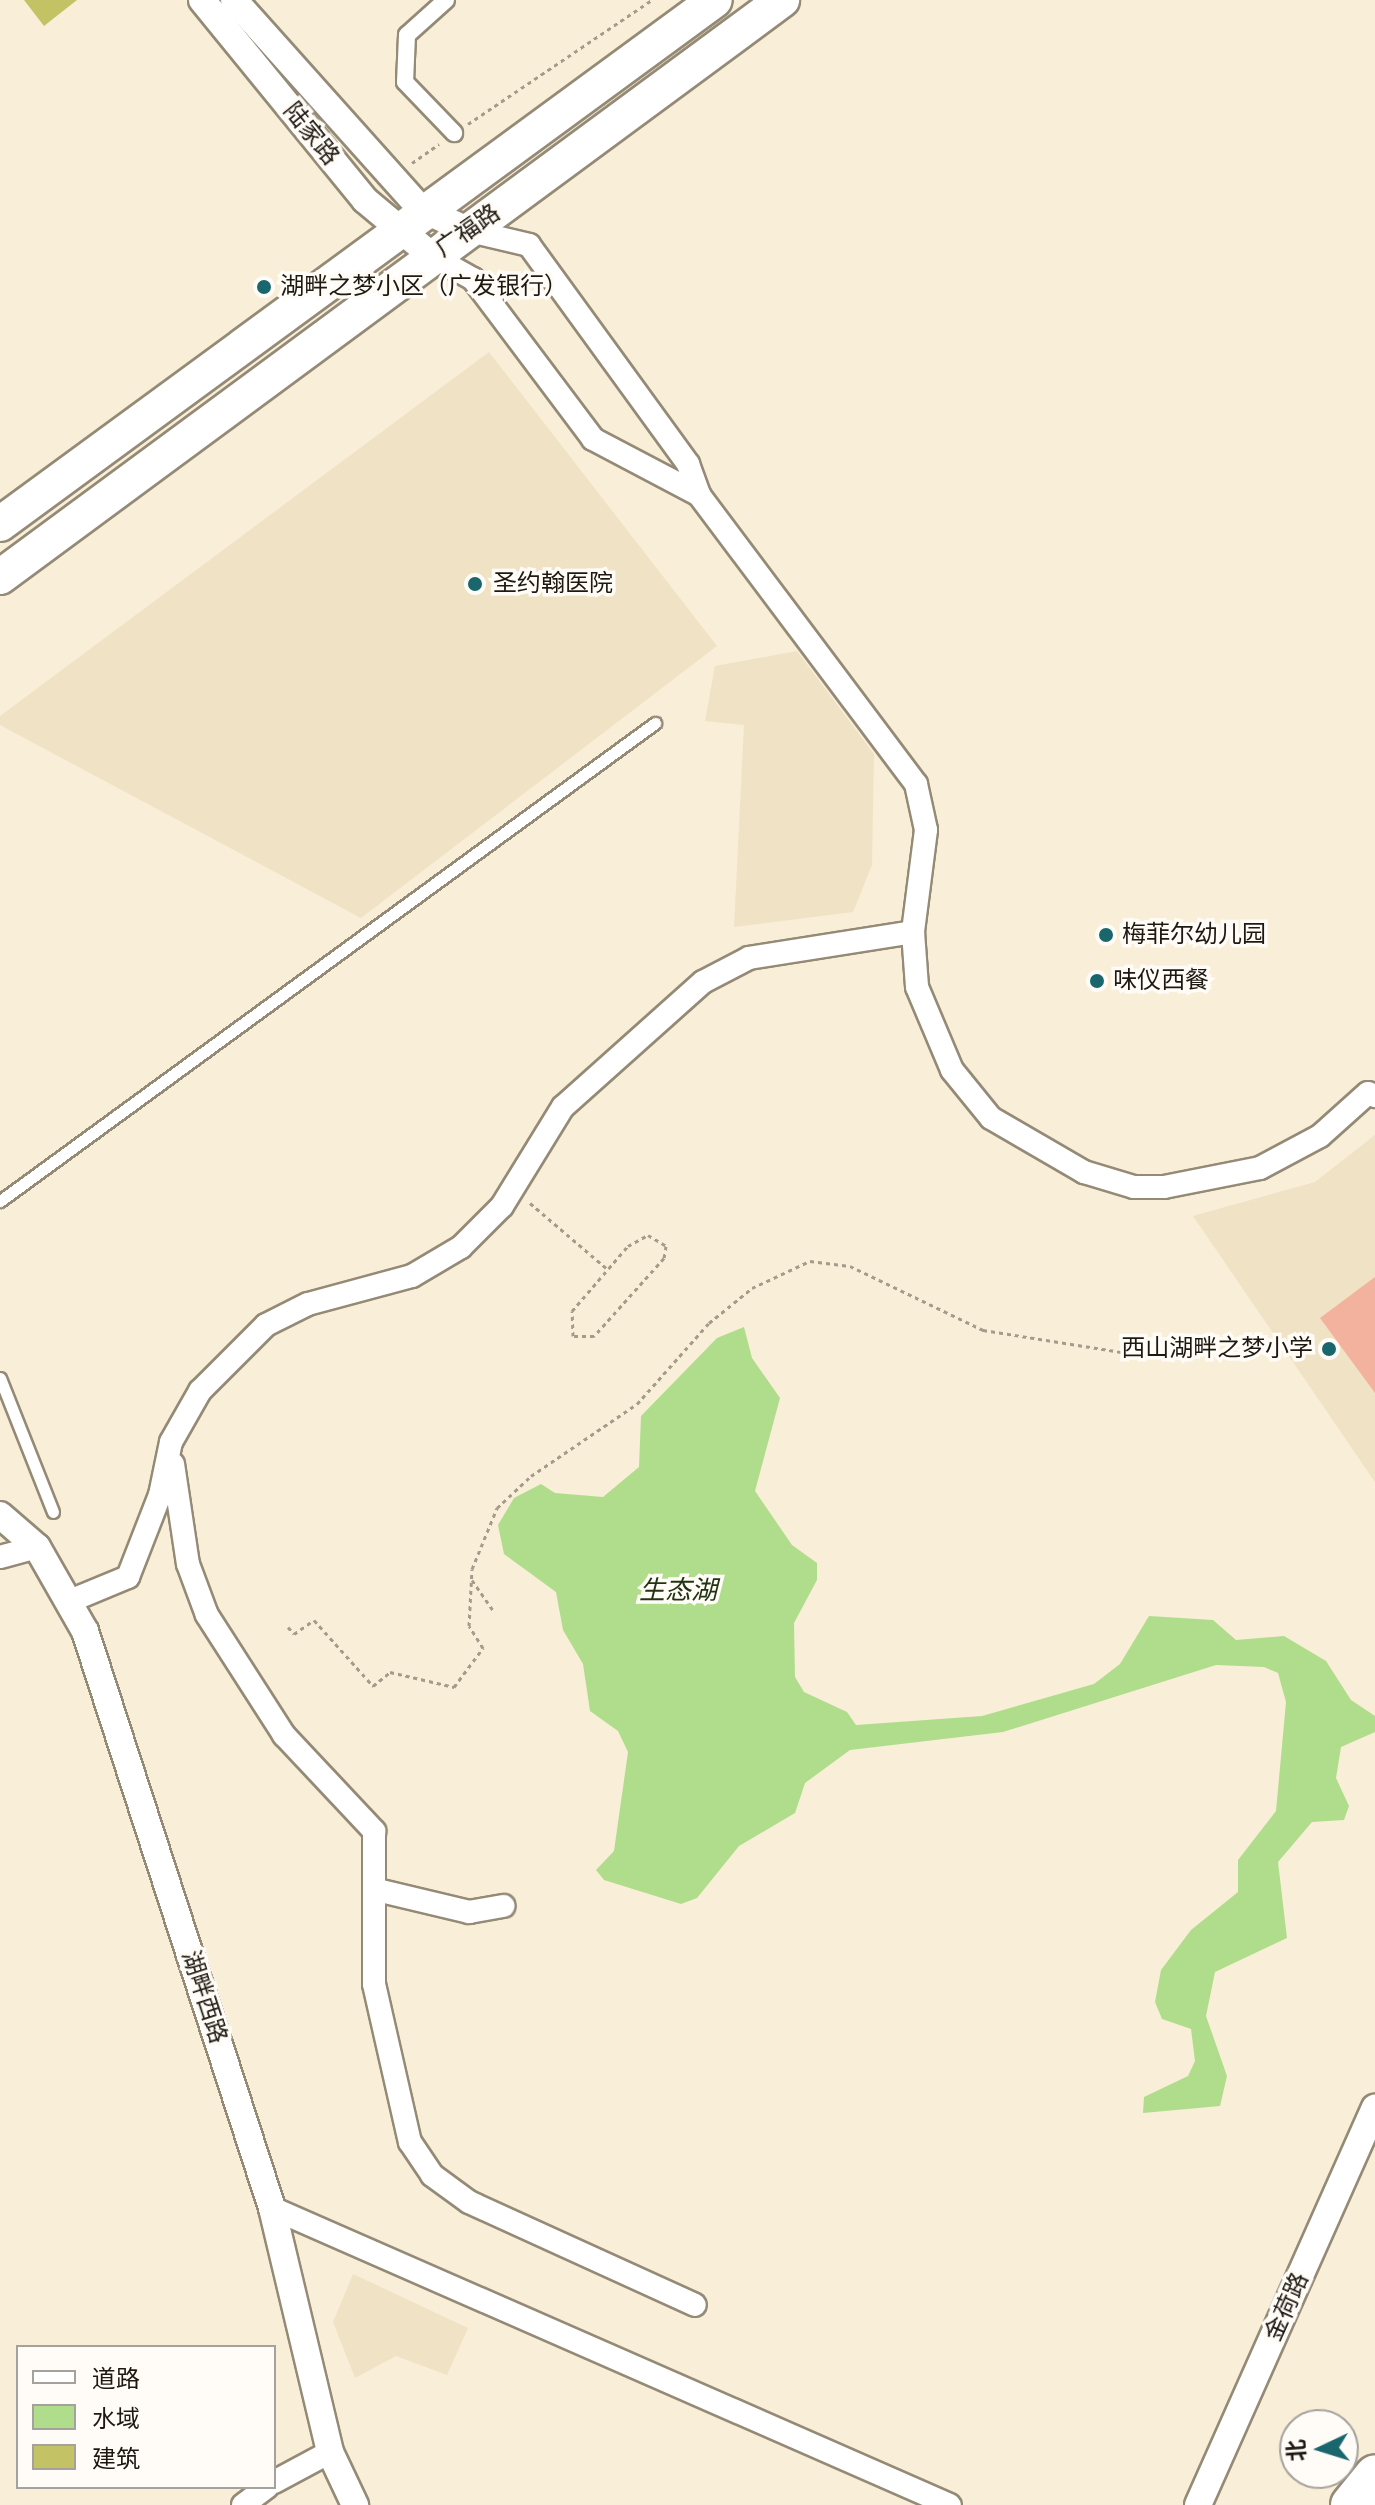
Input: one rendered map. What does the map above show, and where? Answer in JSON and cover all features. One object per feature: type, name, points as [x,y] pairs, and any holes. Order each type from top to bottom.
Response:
[{"type":"highway","points":[[1351,2505],[1375,2475]]},
{"type":"main road","name":"广福路","points":[[0,524],[409,219],[715,0]]},
{"type":"main road","name":"广福路","points":[[0,577],[782,0]]},
{"type":"street","name":"陆家路","points":[[202,0],[409,219],[470,231]]},
{"type":"street","name":"陆家路","points":[[234,0],[393,176],[409,219],[432,256]]},
{"type":"street","points":[[446,0],[407,35],[405,82],[454,133]]},
{"type":"street","points":[[470,231],[529,245],[688,464],[699,495],[916,784],[926,830],[913,932],[917,987],[952,1070],[991,1118],[1084,1172],[1134,1187],[1219,1179],[1301,1147],[1368,1093],[1375,1096]]},
{"type":"street","points":[[432,256],[473,279],[593,439],[699,495]]},
{"type":"street","points":[[70,1601],[128,1577],[160,1495],[171,1442],[200,1391],[266,1325],[308,1304],[412,1276],[482,1228],[512,1187],[544,1128],[572,1096],[703,982],[749,958],[913,932]]},
{"type":"street","points":[[171,1442],[188,1564],[207,1615],[284,1735],[374,1831],[377,1890],[374,1984],[410,2142],[432,2175],[469,2202],[695,2305]]},
{"type":"street","name":"湖畔西路","points":[[0,1515],[37,1547],[70,1601],[272,2208],[330,2452],[355,2505]]},
{"type":"street","points":[[0,1557],[37,1547]]},
{"type":"street","points":[[377,1890],[469,1912],[503,1906]]},
{"type":"street","name":"金荷路","points":[[1198,2505],[1375,2108]]},
{"type":"street","points":[[272,2208],[950,2505]]},
{"type":"street","points":[[276,2481],[330,2452]]},
{"type":"street","points":[[243,2505],[264,2489]]},
{"type":"lane","points":[[0,1201],[655,723]]},
{"type":"lane","points":[[0,1378],[53,1512]]},
{"type":"path","points":[[393,176],[652,0]]},
{"type":"path","points":[[512,1187],[606,1268]]},
{"type":"path","points":[[648,1235],[666,1246],[664,1258],[583,1341],[573,1336],[572,1311],[606,1268],[648,1235]]},
{"type":"path","points":[[288,1627],[294,1634],[314,1620],[373,1686],[390,1672],[454,1687],[483,1648],[469,1626],[472,1580],[497,1508],[531,1476],[637,1404],[709,1323],[752,1288],[810,1261],[850,1266],[983,1330],[1134,1354]]},
{"type":"path","points":[[472,1580],[495,1613]]},
{"type":"shaded area","points":[[489,352],[717,646],[361,918],[0,725],[0,716]]},
{"type":"shaded area","points":[[797,651],[874,754],[872,865],[853,912],[734,927],[744,725],[705,721],[715,666]]},
{"type":"shaded area","name":"西山湖畔之梦小学","points":[[1375,1135],[1375,1482],[1193,1216],[1315,1182]]},
{"type":"shaded area","points":[[1375,1277],[1375,1393],[1320,1318]]},
{"type":"shaded area","points":[[353,2274],[468,2328],[447,2375],[396,2356],[355,2378],[333,2322]]},
{"type":"water","name":"生态湖","points":[[744,1327],[752,1358],[780,1398],[755,1491],[792,1545],[817,1563],[817,1580],[794,1623],[795,1677],[804,1692],[847,1712],[856,1725],[982,1716],[1094,1684],[1120,1664],[1149,1616],[1213,1620],[1236,1640],[1284,1636],[1326,1661],[1351,1700],[1375,1716],[1375,1732],[1341,1747],[1336,1778],[1349,1806],[1344,1820],[1312,1822],[1278,1862],[1287,1938],[1215,1972],[1206,2016],[1227,2076],[1220,2106],[1143,2113],[1144,2097],[1188,2076],[1195,2061],[1191,2029],[1162,2019],[1155,2002],[1161,1970],[1191,1930],[1238,1892],[1238,1860],[1276,1811],[1286,1702],[1278,1673],[1264,1667],[1216,1665],[1003,1732],[850,1750],[805,1783],[795,1813],[739,1846],[697,1898],[681,1904],[604,1880],[596,1870],[614,1851],[628,1752],[618,1731],[590,1711],[583,1664],[563,1630],[556,1592],[504,1554],[498,1525],[514,1498],[541,1484],[555,1493],[603,1497],[639,1467],[641,1416],[717,1338]]},
{"type":"building","points":[[24,0],[77,0],[44,26]]},
{"type":"place","name":"湖畔之梦小区（广发银行）","points":[[264,287]]},
{"type":"place","name":"圣约翰医院","points":[[475,584]]},
{"type":"place","name":"梅菲尔幼儿园","points":[[1106,935]]},
{"type":"place","name":"味仪西餐","points":[[1097,981]]},
{"type":"place","name":"西山湖畔之梦小学","points":[[1329,1349]]}]
